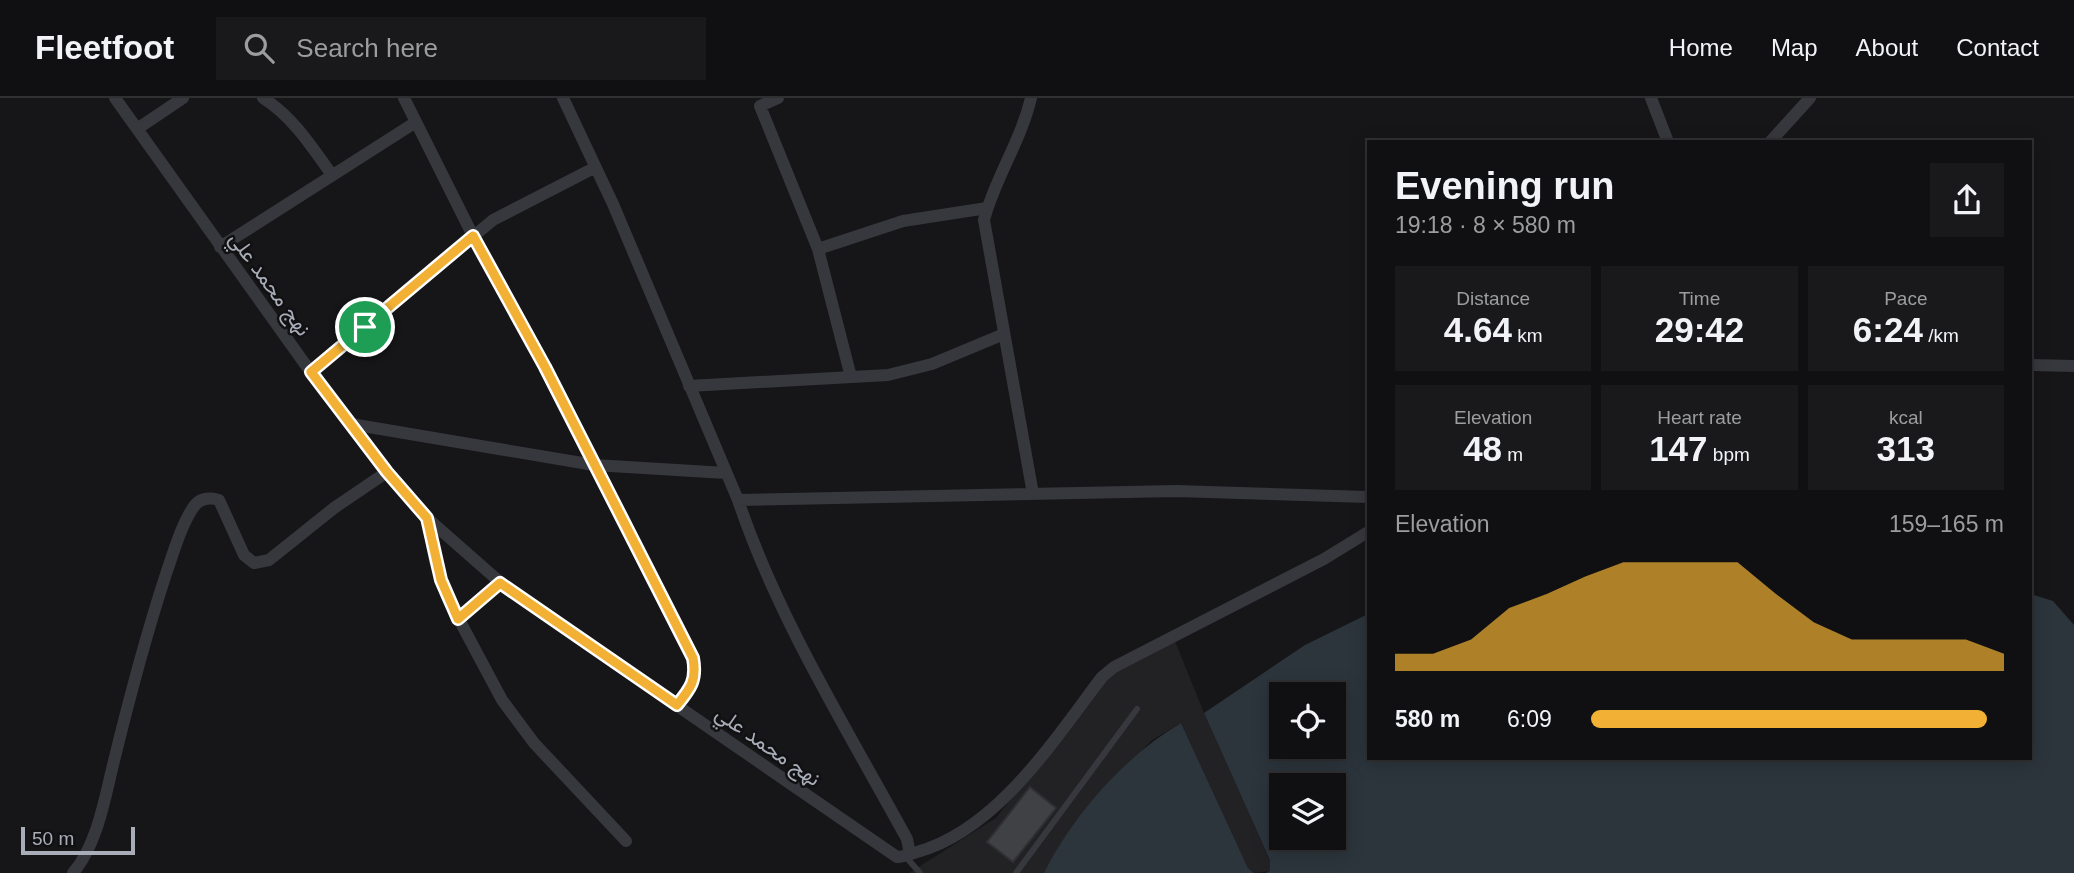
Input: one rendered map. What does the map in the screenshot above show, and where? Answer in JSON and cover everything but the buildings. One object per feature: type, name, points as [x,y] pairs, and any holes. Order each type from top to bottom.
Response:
[{"type":"street","name":"نهج محمد علي","points":[[116,98],[311,372],[387,472],[427,518],[500,583],[889,854],[908,856]]},
{"type":"street","points":[[137,129],[183,98]]},
{"type":"street","points":[[263,98],[278,107],[301,132],[332,175]]},
{"type":"street","points":[[404,98],[693,658],[696,674],[692,687],[677,705]]},
{"type":"street","points":[[563,98],[612,204],[738,500],[752,541],[788,619],[908,839],[908,856],[960,835],[986,816],[1033,765],[1102,677],[1114,667],[1324,559],[1367,533]]},
{"type":"street","points":[[778,98],[758,102],[818,249],[851,377]]},
{"type":"street","points":[[1031,98],[984,220],[985,239],[1033,494]]},
{"type":"street","points":[[1651,98],[1667,140]]},
{"type":"street","points":[[1772,140],[1810,98]]},
{"type":"street","points":[[220,247],[416,122]]},
{"type":"street","points":[[311,372],[473,236],[515,207],[594,168]]},
{"type":"street","points":[[818,249],[903,221],[987,208]]},
{"type":"street","points":[[689,386],[888,375],[932,364],[1004,334]]},
{"type":"street","points":[[2032,365],[2074,366]]},
{"type":"street","points":[[351,424],[594,465],[726,473]]},
{"type":"street","points":[[73,873],[86,853],[103,807],[153,612],[174,551],[196,504],[206,499],[219,500],[244,555],[251,562],[259,564],[274,557],[334,508],[387,472]]},
{"type":"street","points":[[738,500],[1176,491],[1367,497]]},
{"type":"street","points":[[427,518],[441,580],[458,619],[502,701],[534,743],[626,841]]},
{"type":"street","points":[[458,619],[500,583]]},
{"type":"lane","points":[[1016,873],[1137,709]]},
{"type":"lane","points":[[908,856],[920,873]]},
{"type":"shaded area","points":[[2032,595],[2053,601],[2074,625],[2074,873],[1266,873],[1270,871],[1270,860],[1204,713],[1305,645],[1367,614],[1367,760],[2032,760]]},
{"type":"shaded area","points":[[1175,641],[1270,860],[1270,871],[1254,873],[1248,868],[1181,723],[1152,740],[1085,809],[1044,873],[909,873],[996,818],[1108,675]]},
{"type":"shaded area","points":[[1181,723],[1248,868],[1254,873],[1044,873],[1070,829],[1102,789],[1140,752]]},
{"type":"route","points":[[473,236],[545,367],[693,658],[696,674],[692,687],[677,705],[500,583],[458,619],[447,597],[435,561],[427,518],[387,472],[311,372],[365,327],[473,236]]}]
